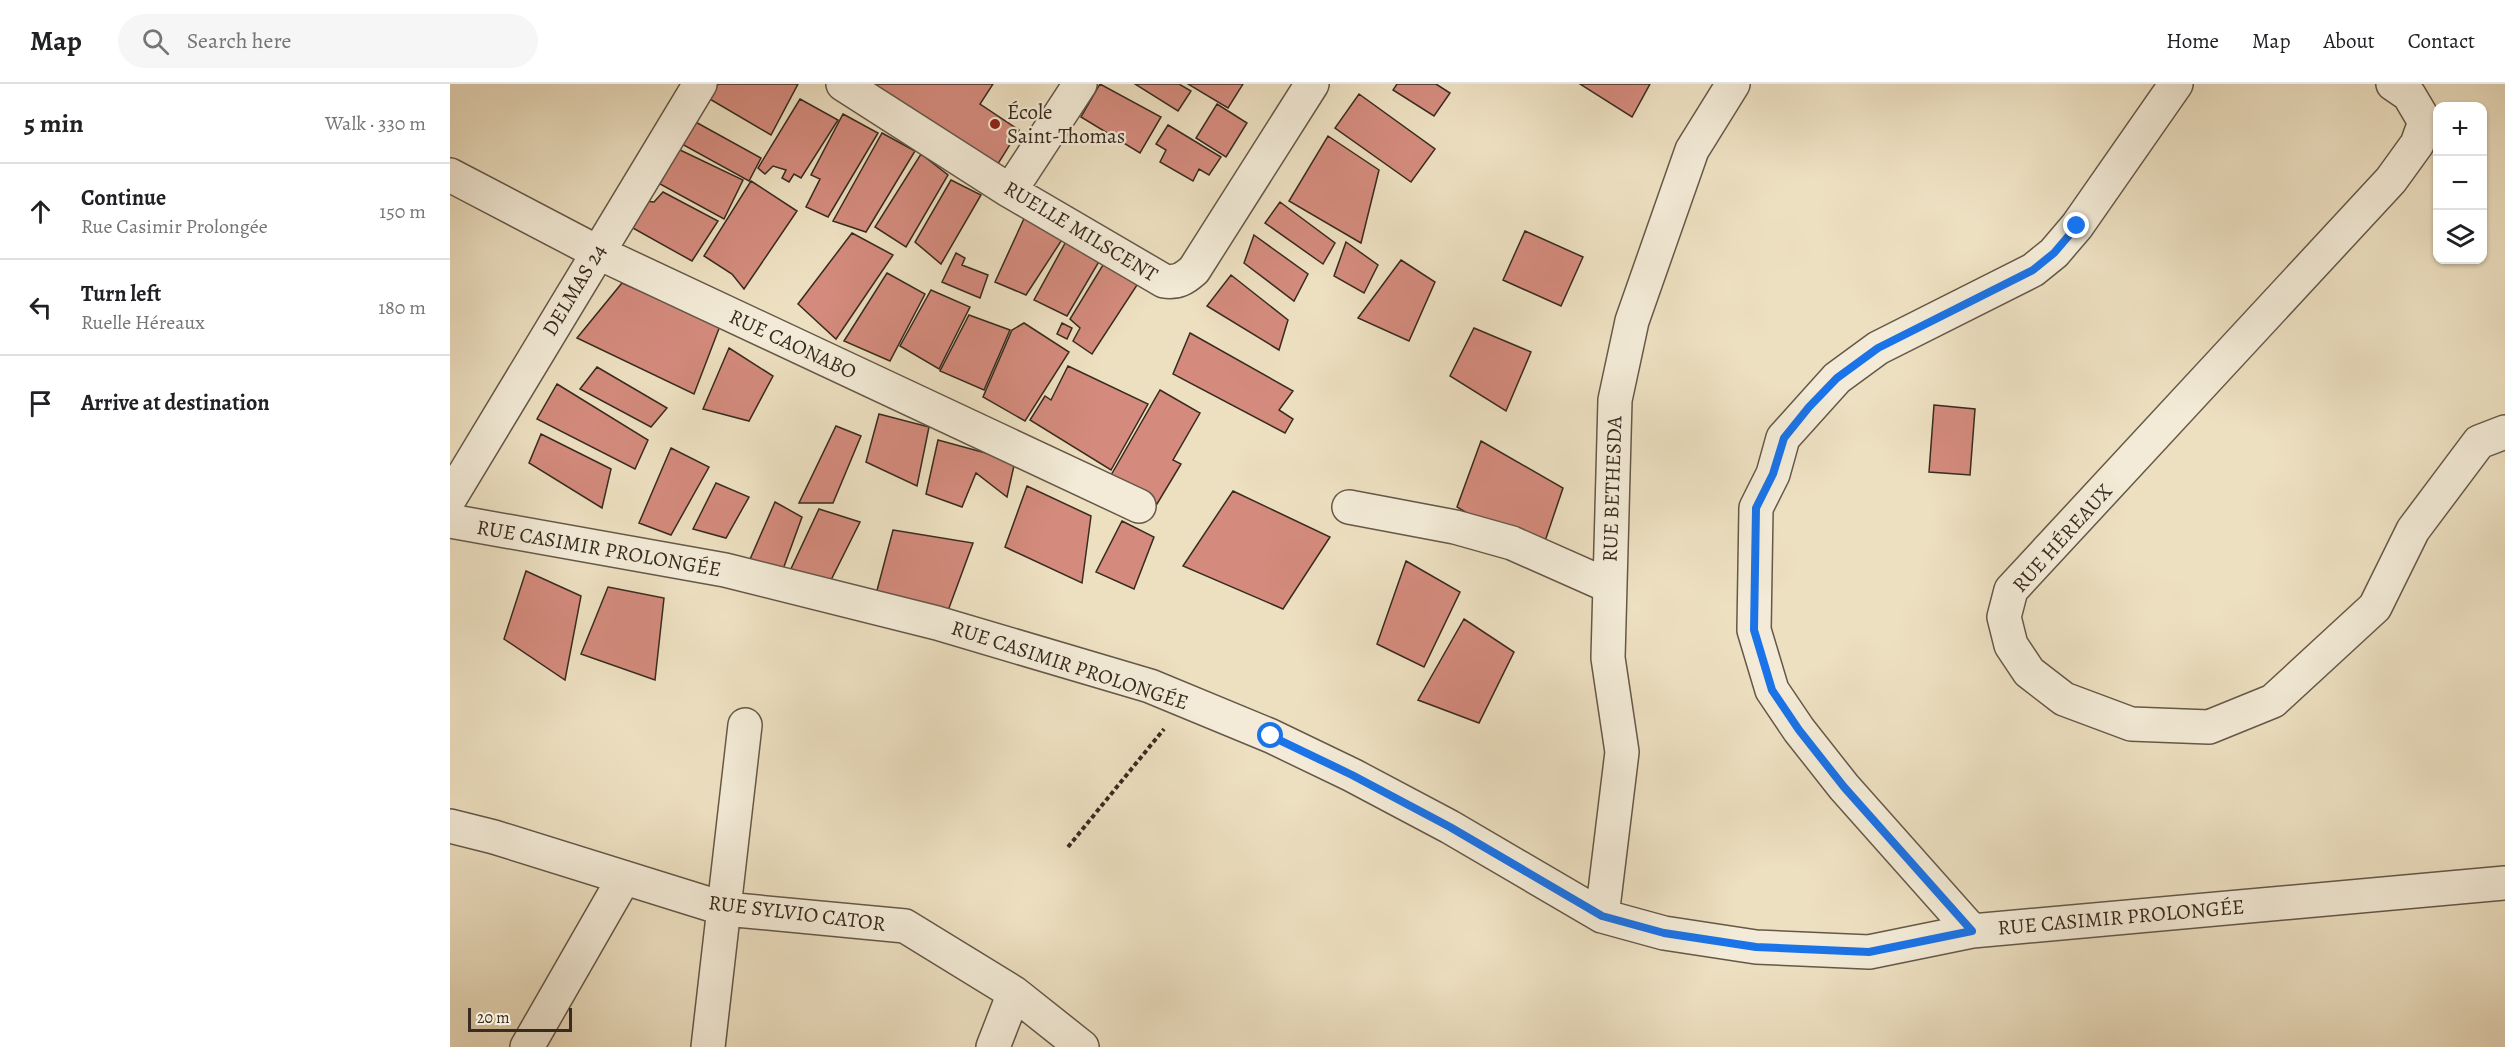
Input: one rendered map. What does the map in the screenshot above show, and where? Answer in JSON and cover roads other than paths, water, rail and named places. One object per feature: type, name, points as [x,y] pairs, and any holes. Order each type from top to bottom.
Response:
[{"type":"street","name":"DELMAS 24","points":[[450,498],[700,84]]},
{"type":"street","name":"RUELLE MILSCENT","points":[[843,84],[1011,190],[1164,281],[1174,283],[1185,278],[1194,270],[1312,84]]},
{"type":"street","points":[[1011,190],[1080,84]]},
{"type":"street","name":"RUE BETHESDA","points":[[1602,916],[1622,752],[1608,658],[1615,400],[1632,321],[1692,150],[1733,84]]},
{"type":"street","points":[[1972,931],[1844,787],[1799,730],[1772,690],[1754,630],[1756,508],[1773,474],[1784,438],[1837,378],[1878,348],[2033,270],[2054,253],[2077,226],[2175,84]]},
{"type":"street","name":"RUE HÉREAUX","points":[[2393,84],[2409,94],[2425,122],[2417,144],[2391,180],[2011,590],[2004,617],[2011,645],[2029,672],[2064,699],[2131,724],[2209,727],[2273,701],[2374,607],[2413,530],[2479,442],[2505,432]]},
{"type":"street","name":"RUE CAONABO","points":[[450,175],[597,252],[1139,506]]},
{"type":"street","points":[[1349,507],[1455,527],[1512,543],[1609,586]]},
{"type":"street","name":"RUE CASIMIR PROLONGÉE","points":[[450,521],[725,570],[937,623],[1150,686],[1271,736],[1352,775],[1450,827],[1602,916],[1664,933],[1756,947],[1869,952],[1972,931],[2505,883]]},
{"type":"street","points":[[708,1047],[745,725]]},
{"type":"street","name":"RUE SYLVIO CATOR","points":[[453,830],[725,909],[905,926],[1014,993],[1082,1047]]},
{"type":"street","points":[[527,1047],[624,878]]},
{"type":"street","points":[[993,1047],[1014,993]]},
{"type":"place","name":"École Saint-Thomas","points":[[995,124]]}]
